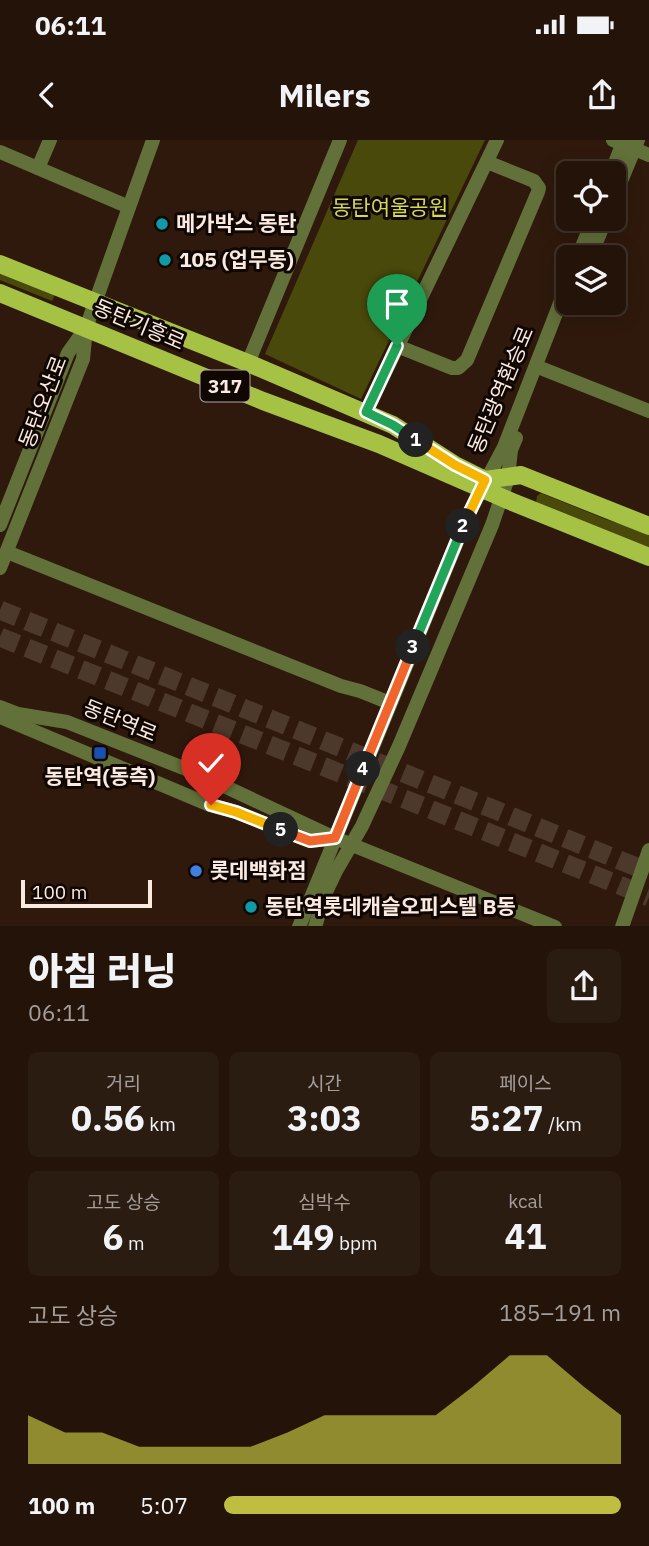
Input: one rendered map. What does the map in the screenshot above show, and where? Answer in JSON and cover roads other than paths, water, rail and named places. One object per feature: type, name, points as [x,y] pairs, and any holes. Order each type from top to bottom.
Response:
[{"type":"main road","name":"동탄기흥로","points":[[0,264],[366,412],[393,425],[501,498],[649,557]]},
{"type":"main road","name":"동탄기흥로","points":[[0,293],[263,401],[483,484],[521,475],[649,526]]},
{"type":"main road","points":[[534,510],[533,496],[538,489],[548,485]]},
{"type":"street","points":[[38,168],[50,140]]},
{"type":"street","name":"동탄오산로","points":[[0,568],[83,359],[86,328],[153,140]]},
{"type":"street","points":[[248,363],[340,140]]},
{"type":"street","points":[[366,412],[497,140]]},
{"type":"street","points":[[626,143],[649,155]]},
{"type":"street","points":[[617,161],[626,143]]},
{"type":"street","points":[[622,161],[626,143]]},
{"type":"street","points":[[0,152],[129,207]]},
{"type":"street","points":[[397,346],[452,368],[458,368],[467,360],[539,188],[534,181],[487,162]]},
{"type":"street","name":"동탄광역환승로","points":[[390,703],[468,515],[504,447],[556,314]]},
{"type":"street","name":"동탄광역환승로","points":[[351,844],[399,746],[492,525],[508,478],[511,450],[565,315]]},
{"type":"street","name":"동탄오산로","points":[[0,525],[68,353],[86,328]]},
{"type":"street","points":[[543,369],[649,411]]},
{"type":"street","points":[[7,552],[341,686],[390,703],[324,866],[315,926]]},
{"type":"street","name":"동탄역로","points":[[0,707],[18,714],[67,722],[196,773],[335,838],[537,923],[555,926]]},
{"type":"street","name":"동탄역로","points":[[0,716],[210,805],[310,841],[335,838]]},
{"type":"street","points":[[263,822],[269,808]]},
{"type":"street","points":[[299,926],[351,844]]},
{"type":"street","points":[[622,926],[649,850]]},
{"type":"tunnel","points":[[0,610],[649,872]]},
{"type":"tunnel","points":[[0,637],[649,897]]},
{"type":"place","name":"메가박스 동탄","points":[[162,224]]},
{"type":"place","name":"105 (업무동)","points":[[165,260]]},
{"type":"place","name":"동탄역(동측)","points":[[100,753]]},
{"type":"place","name":"롯데백화점","points":[[196,871]]},
{"type":"place","name":"동탄역롯데캐슬오피스텔 B동","points":[[251,907]]},
{"type":"park label","name":"동탄여울공원","points":[[390,208]]}]
